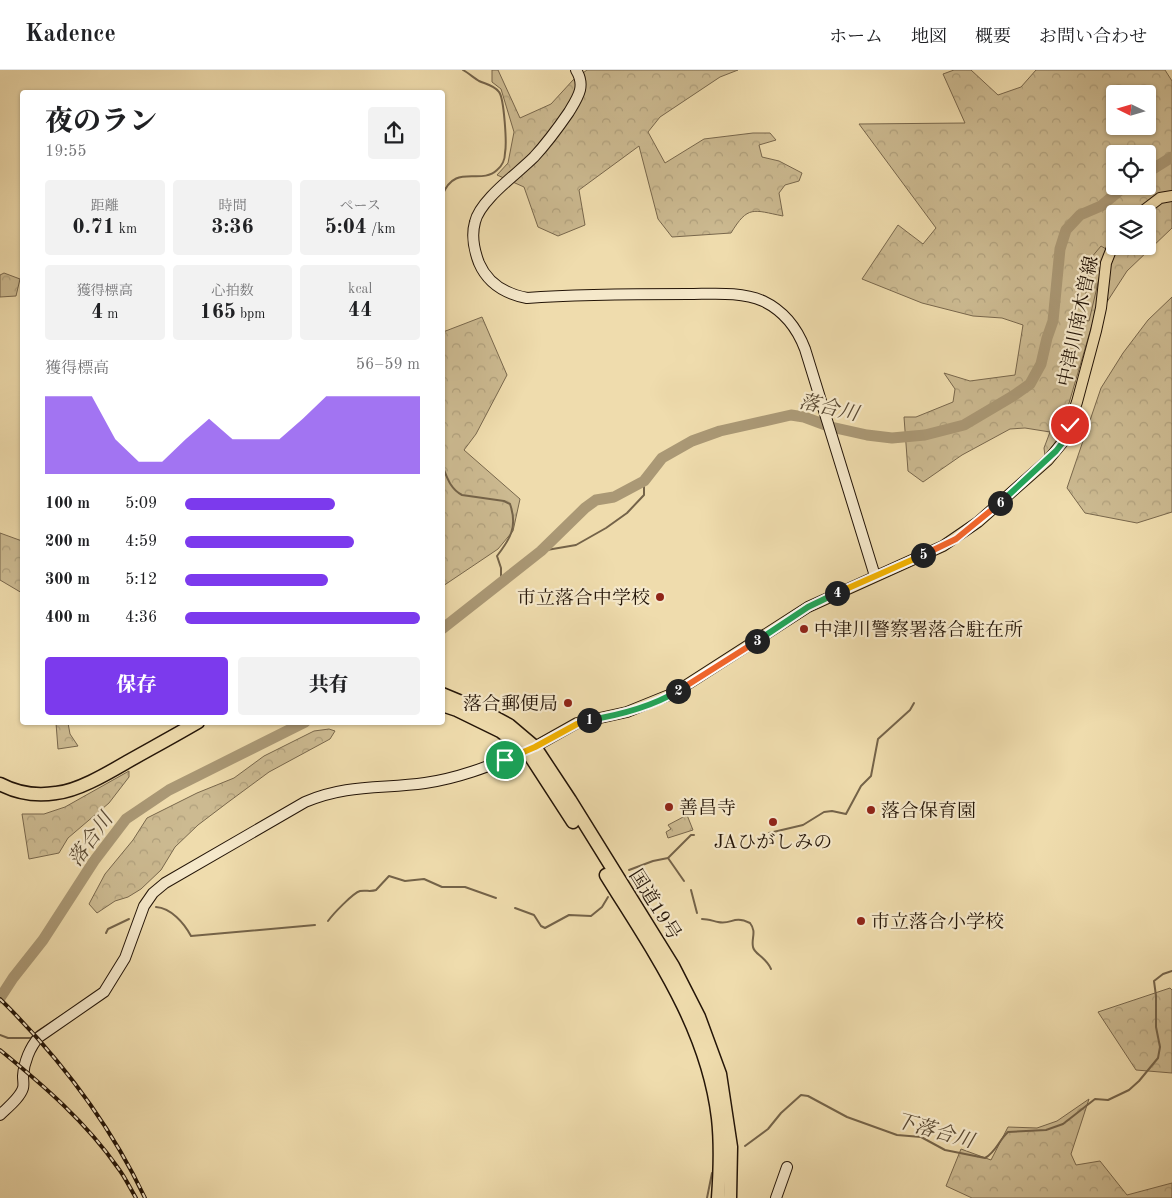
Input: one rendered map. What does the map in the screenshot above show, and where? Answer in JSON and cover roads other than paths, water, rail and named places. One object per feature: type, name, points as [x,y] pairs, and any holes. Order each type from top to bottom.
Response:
[{"type":"highway","name":"国道19号","points":[[445,695],[483,711],[509,725],[531,749],[570,800],[673,966],[699,1017],[717,1062],[724,1090],[731,1147],[730,1198]]},
{"type":"highway","name":"国道19号","points":[[445,706],[500,731],[531,749],[663,966],[691,1021],[707,1068],[718,1117],[720,1157],[718,1198]]},
{"type":"highway","points":[[0,784],[20,792],[58,793],[90,782],[193,725]]},
{"type":"main road","points":[[1151,205],[1160,198],[1172,196]]},
{"type":"main road","name":"中津川南木曽線","points":[[531,749],[577,724],[627,712],[674,693],[808,607],[956,539],[1000,502],[1056,451],[1063,442],[1077,402],[1096,331],[1101,308],[1106,263],[1109,255]]},
{"type":"street","points":[[576,70],[581,80],[581,90],[561,124],[533,158],[501,187],[475,221],[473,242],[479,262],[486,275],[502,290],[527,298],[606,294],[714,294],[753,298],[774,308],[793,325],[800,335],[875,576]]},
{"type":"street","points":[[0,1115],[23,1089],[23,1074],[29,1052],[35,1042],[39,1037],[104,992],[125,958],[144,906],[153,893],[165,883],[305,802],[321,795],[349,788],[424,783],[446,779],[468,773],[531,749]]},
{"type":"street","points":[[776,1198],[788,1167]]},
{"type":"waterway","points":[[445,190],[454,180],[461,177],[483,176],[497,170],[502,164],[505,155],[505,121],[501,96],[495,88],[479,81],[463,70]]},
{"type":"waterway","name":"落合川","points":[[1156,167],[1172,157]]},
{"type":"waterway","name":"落合川","points":[[445,627],[541,551],[585,508],[596,500],[614,497],[644,481],[662,458],[692,441],[720,431],[791,415],[867,435],[892,438],[925,435],[964,425],[1013,396],[1030,384],[1041,364],[1053,321],[1060,249],[1066,230],[1080,215],[1101,206],[1114,195]]},
{"type":"waterway","points":[[445,473],[452,486],[462,495],[504,501],[510,504],[513,526],[506,544],[497,556],[501,568],[501,583]]},
{"type":"waterway","points":[[541,551],[576,545],[606,528],[627,513],[644,495],[644,481]]},
{"type":"waterway","points":[[769,833],[803,825],[824,812],[832,811],[846,814],[861,786],[871,776],[878,739],[910,710],[914,703]]},
{"type":"waterway","name":"落合川","points":[[0,998],[43,940],[94,861],[126,819],[169,790],[299,725]]},
{"type":"waterway","points":[[629,870],[653,861],[668,858],[691,835],[694,835]]},
{"type":"waterway","points":[[668,858],[684,881]]},
{"type":"waterway","points":[[328,921],[353,896],[360,891],[376,890],[389,876],[405,881],[424,879],[442,887],[465,887],[496,898]]},
{"type":"waterway","points":[[691,890],[697,913]]},
{"type":"waterway","points":[[515,908],[534,915],[541,926],[545,928],[569,915],[591,916],[602,907],[608,897]]},
{"type":"waterway","points":[[156,907],[172,913],[185,926],[191,936],[315,925]]},
{"type":"waterway","points":[[106,933],[108,929],[129,919]]},
{"type":"waterway","points":[[702,919],[723,923],[736,920],[750,923],[753,929],[754,949],[771,969]]},
{"type":"waterway","name":"下落合川","points":[[745,1146],[768,1129],[781,1113],[801,1095],[808,1096],[847,1117],[897,1135],[921,1137],[945,1150],[985,1158],[992,1153],[1008,1132],[1046,1130],[1063,1124],[1095,1099],[1108,1100],[1129,1090],[1139,1081],[1158,1058],[1160,1047],[1156,1027],[1154,981],[1163,974],[1172,971]]},
{"type":"waterway","points":[[0,1035],[8,1038],[31,1038],[38,1031],[70,1010]]},
{"type":"waterway","name":"下落合川","points":[[707,1198],[712,1173]]},
{"type":"railway","points":[[0,999],[42,1044],[81,1092],[116,1144],[145,1198]]},
{"type":"railway","points":[[0,1050],[48,1091],[92,1135],[121,1171],[136,1198]]},
{"type":"place","name":"市立落合中学校","points":[[660,597]]},
{"type":"place","name":"中津川警察署落合駐在所","points":[[804,629]]},
{"type":"place","name":"落合郵便局","points":[[568,703]]},
{"type":"place","name":"善昌寺","points":[[669,807]]},
{"type":"place","name":"落合保育園","points":[[871,810]]},
{"type":"place","name":"JAひがしみの","points":[[773,822]]},
{"type":"place","name":"市立落合小学校","points":[[861,921]]}]
